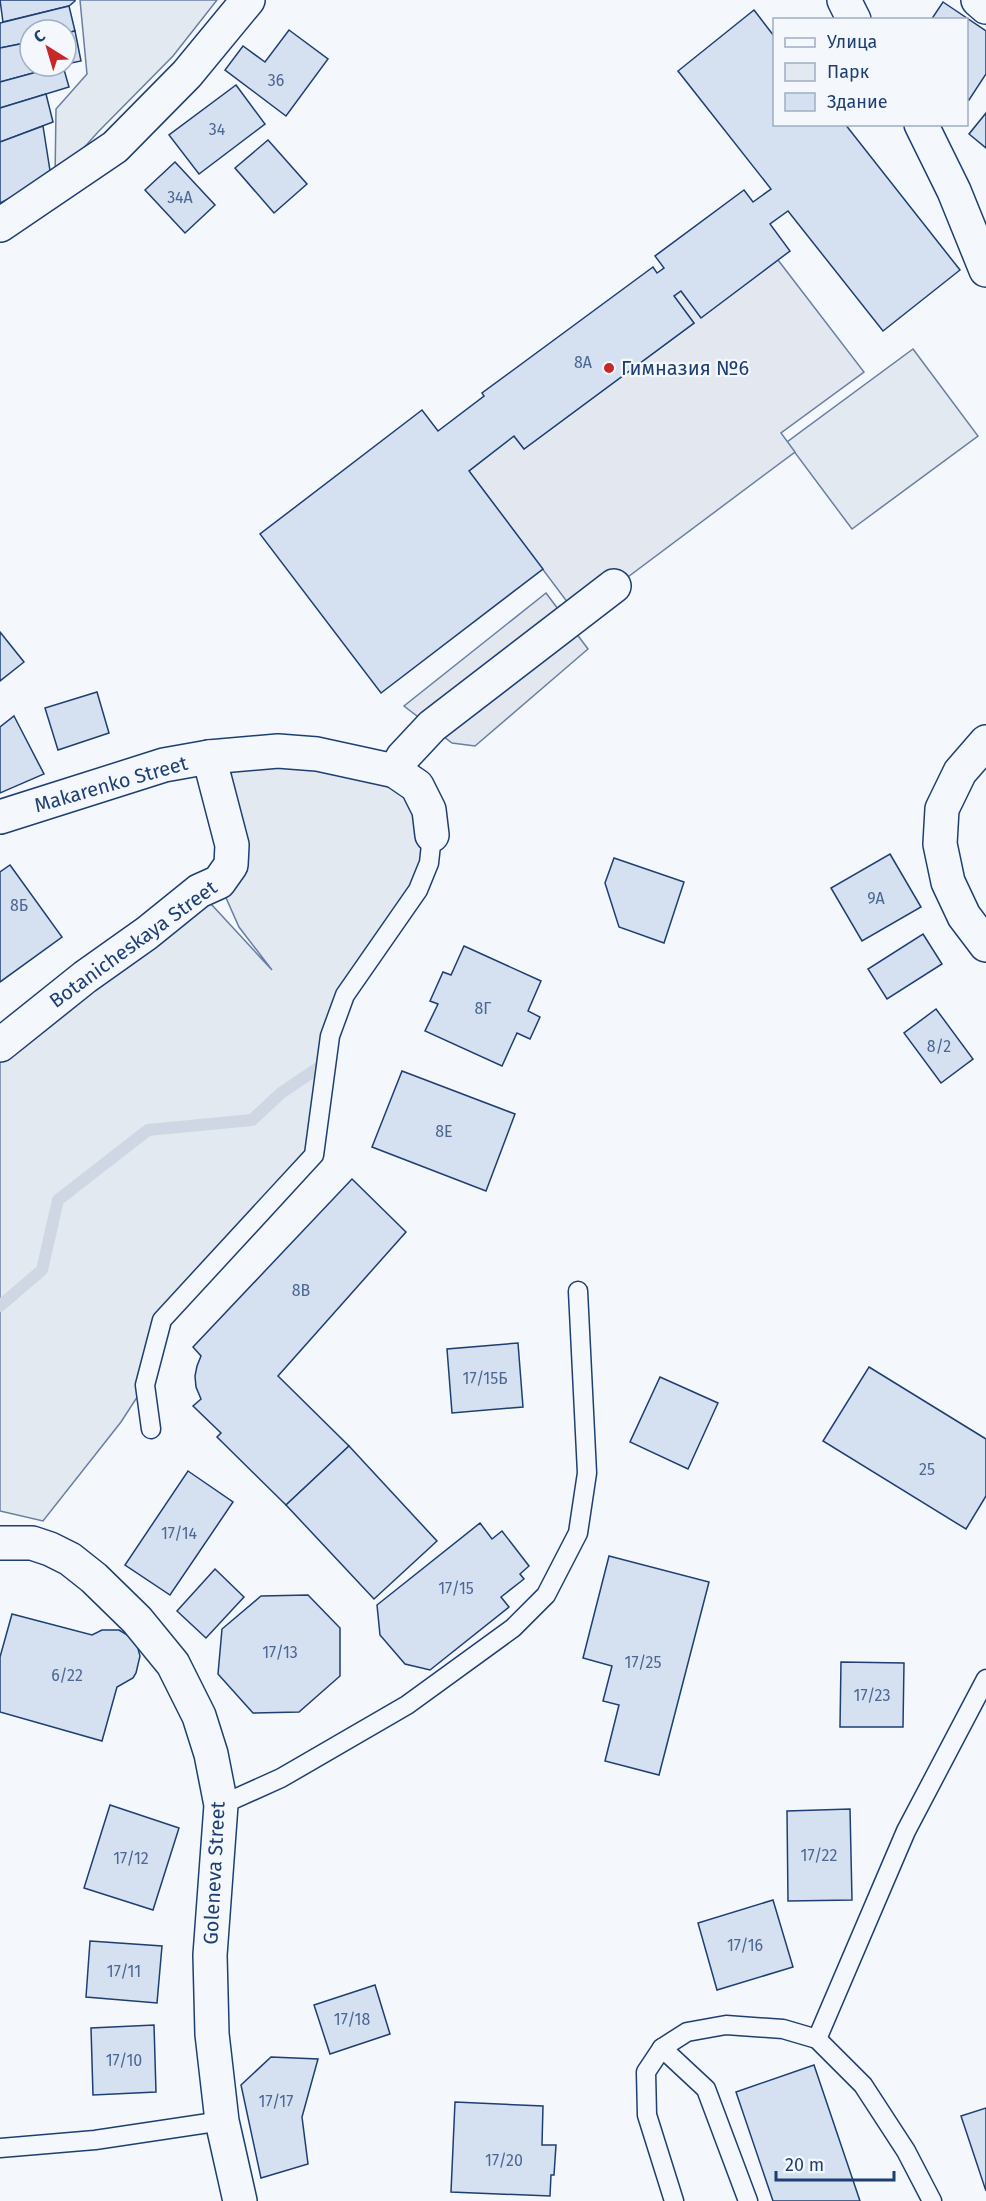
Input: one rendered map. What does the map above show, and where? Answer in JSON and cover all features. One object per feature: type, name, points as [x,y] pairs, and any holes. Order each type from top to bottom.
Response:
[{"type":"street","points":[[0,225],[115,147],[187,74],[248,0]]},
{"type":"street","points":[[844,0],[853,18]]},
{"type":"street","points":[[978,0],[986,7]]},
{"type":"street","points":[[922,126],[954,191],[986,270]]},
{"type":"street","points":[[395,771],[403,757],[432,726],[614,586]]},
{"type":"street","points":[[986,742],[960,772],[942,809],[940,844],[948,882],[964,916],[986,945]]},
{"type":"street","name":"Makarenko Street","points":[[0,817],[164,765],[209,756],[278,751],[347,760],[395,771],[417,786],[429,810],[432,835]]},
{"type":"street","name":"Botanicheskaya Street","points":[[0,1045],[199,891],[219,882],[231,865],[232,845],[209,756]]},
{"type":"street","name":"Goleneva Street","points":[[0,1543],[32,1543],[70,1559],[138,1620],[173,1664],[199,1716],[211,1754],[221,1805],[210,1955],[212,2034],[222,2121],[240,2201]]},
{"type":"lane","points":[[151,1429],[145,1385],[162,1320],[314,1155],[330,1036],[345,995],[418,890],[429,863],[432,835]]},
{"type":"lane","points":[[221,1805],[281,1778],[407,1705],[513,1629],[546,1595],[578,1533],[587,1473],[578,1291]]},
{"type":"lane","points":[[817,2039],[906,1831],[986,1679]]},
{"type":"lane","points":[[674,2201],[647,2115],[646,2072],[662,2048],[687,2032],[726,2025],[783,2029],[817,2039],[862,2085],[906,2151],[932,2201]]},
{"type":"lane","points":[[662,2048],[706,2089],[747,2201]]},
{"type":"lane","points":[[0,2148],[95,2140],[222,2121]]},
{"type":"green space","points":[[80,0],[217,0],[173,56],[98,132],[55,180],[56,109],[87,74]]},
{"type":"green space","points":[[913,349],[978,436],[852,529],[787,442]]},
{"type":"green space","points":[[278,751],[417,786],[429,863],[345,995],[314,1155],[162,1320],[145,1385],[121,1422],[43,1521],[0,1511],[0,1045],[199,891],[272,970],[239,927],[219,882],[209,757]]},
{"type":"shaded area","points":[[778,260],[864,372],[781,433],[795,452],[577,615],[469,471],[514,436],[524,449],[694,323],[674,296],[681,291],[701,317]]},
{"type":"shaded area","points":[[546,593],[588,649],[475,746],[452,743],[404,706]]},
{"type":"building","points":[[0,0],[75,0],[69,6],[3,22]]},
{"type":"building","points":[[943,2],[967,18],[932,18]]},
{"type":"building","points":[[69,6],[72,18],[20,18]]},
{"type":"building","points":[[754,10],[773,35],[773,126],[847,126],[960,270],[883,331],[788,211],[770,224],[790,251],[701,318],[681,291],[674,296],[694,323],[524,449],[514,436],[469,471],[543,569],[381,693],[260,534],[422,410],[438,431],[484,396],[482,393],[653,267],[657,273],[664,268],[655,256],[744,190],[753,202],[771,189],[678,71]]},
{"type":"building","points":[[18,19],[18,44],[0,48],[0,23]]},
{"type":"building","points":[[968,19],[986,31],[986,74],[969,100]]},
{"type":"building","points":[[289,30],[328,59],[286,116],[225,70],[243,46],[265,62]]},
{"type":"building","points":[[18,44],[18,77],[0,82],[0,48]]},
{"type":"building","points":[[78,46],[81,61],[78,62]]},
{"type":"building","points":[[18,77],[66,78],[69,87],[0,108],[0,82]]},
{"type":"building","points":[[236,85],[265,124],[199,174],[169,135]]},
{"type":"building","points":[[46,94],[53,122],[0,142],[0,108]]},
{"type":"building","points":[[986,113],[986,148],[969,134]]},
{"type":"building","points":[[43,126],[51,177],[0,203],[0,142]]},
{"type":"building","points":[[268,140],[307,184],[274,213],[235,168]]},
{"type":"building","points":[[175,162],[215,205],[185,233],[145,190]]},
{"type":"building","points":[[0,632],[24,662],[0,681]]},
{"type":"building","points":[[97,692],[109,733],[58,750],[45,708]]},
{"type":"building","points":[[14,716],[44,774],[0,793],[0,727]]},
{"type":"building","points":[[890,854],[921,907],[862,941],[831,888]]},
{"type":"building","points":[[614,858],[684,882],[664,943],[619,927],[605,883]]},
{"type":"building","points":[[10,865],[62,937],[0,982],[0,872]]},
{"type":"building","points":[[923,934],[942,964],[887,999],[868,969]]},
{"type":"building","points":[[464,946],[541,981],[528,1011],[540,1017],[530,1039],[517,1033],[502,1066],[425,1031],[438,1004],[430,1001],[443,972],[451,975]]},
{"type":"building","points":[[936,1009],[973,1059],[941,1083],[904,1033]]},
{"type":"building","points":[[402,1071],[515,1114],[486,1191],[372,1147]]},
{"type":"building","points":[[352,1179],[406,1232],[278,1376],[349,1446],[286,1505],[217,1437],[221,1433],[193,1406],[201,1399],[196,1387],[195,1376],[201,1356],[193,1347]]},
{"type":"building","points":[[518,1343],[523,1407],[452,1413],[447,1349]]},
{"type":"building","points":[[869,1367],[986,1439],[986,1496],[966,1529],[823,1441]]},
{"type":"building","points":[[660,1377],[718,1403],[688,1469],[630,1442]]},
{"type":"building","points":[[349,1446],[437,1541],[374,1599],[286,1505]]},
{"type":"building","points":[[188,1471],[233,1502],[170,1595],[125,1565]]},
{"type":"building","points":[[480,1523],[492,1539],[502,1531],[529,1566],[520,1574],[524,1579],[501,1597],[509,1607],[430,1670],[405,1664],[380,1635],[377,1605]]},
{"type":"building","points":[[609,1556],[709,1582],[659,1775],[605,1761],[619,1705],[603,1701],[612,1666],[583,1658]]},
{"type":"building","points":[[215,1569],[244,1597],[206,1638],[177,1611]]},
{"type":"building","points":[[308,1595],[340,1628],[340,1676],[299,1712],[253,1713],[218,1674],[222,1629],[261,1596]]},
{"type":"building","points":[[12,1614],[92,1635],[102,1630],[119,1630],[137,1645],[140,1656],[136,1673],[133,1678],[117,1687],[102,1741],[0,1712],[0,1657]]},
{"type":"building","points":[[841,1662],[904,1663],[903,1727],[840,1727]]},
{"type":"building","points":[[110,1805],[179,1828],[153,1910],[84,1888]]},
{"type":"building","points":[[850,1809],[852,1900],[788,1901],[787,1811]]},
{"type":"building","points":[[773,1900],[793,1967],[717,1990],[698,1923]]},
{"type":"building","points":[[90,1941],[162,1946],[157,2003],[86,1997]]},
{"type":"building","points":[[375,1985],[390,2034],[330,2054],[314,2005]]},
{"type":"building","points":[[154,2025],[156,2092],[93,2095],[91,2028]]},
{"type":"building","points":[[271,2057],[318,2059],[302,2117],[308,2164],[261,2178],[241,2085]]},
{"type":"building","points":[[814,2065],[860,2201],[773,2201],[736,2092]]},
{"type":"building","points":[[455,2102],[543,2106],[542,2145],[556,2145],[550,2196],[451,2192]]},
{"type":"building","points":[[986,2108],[986,2191],[961,2116]]},
{"type":"waterway","points":[[0,1306],[42,1270],[58,1200],[148,1130],[252,1120],[281,1093],[327,1062]]},
{"type":"place","name":"Гимназия №6","points":[[609,368]]}]
